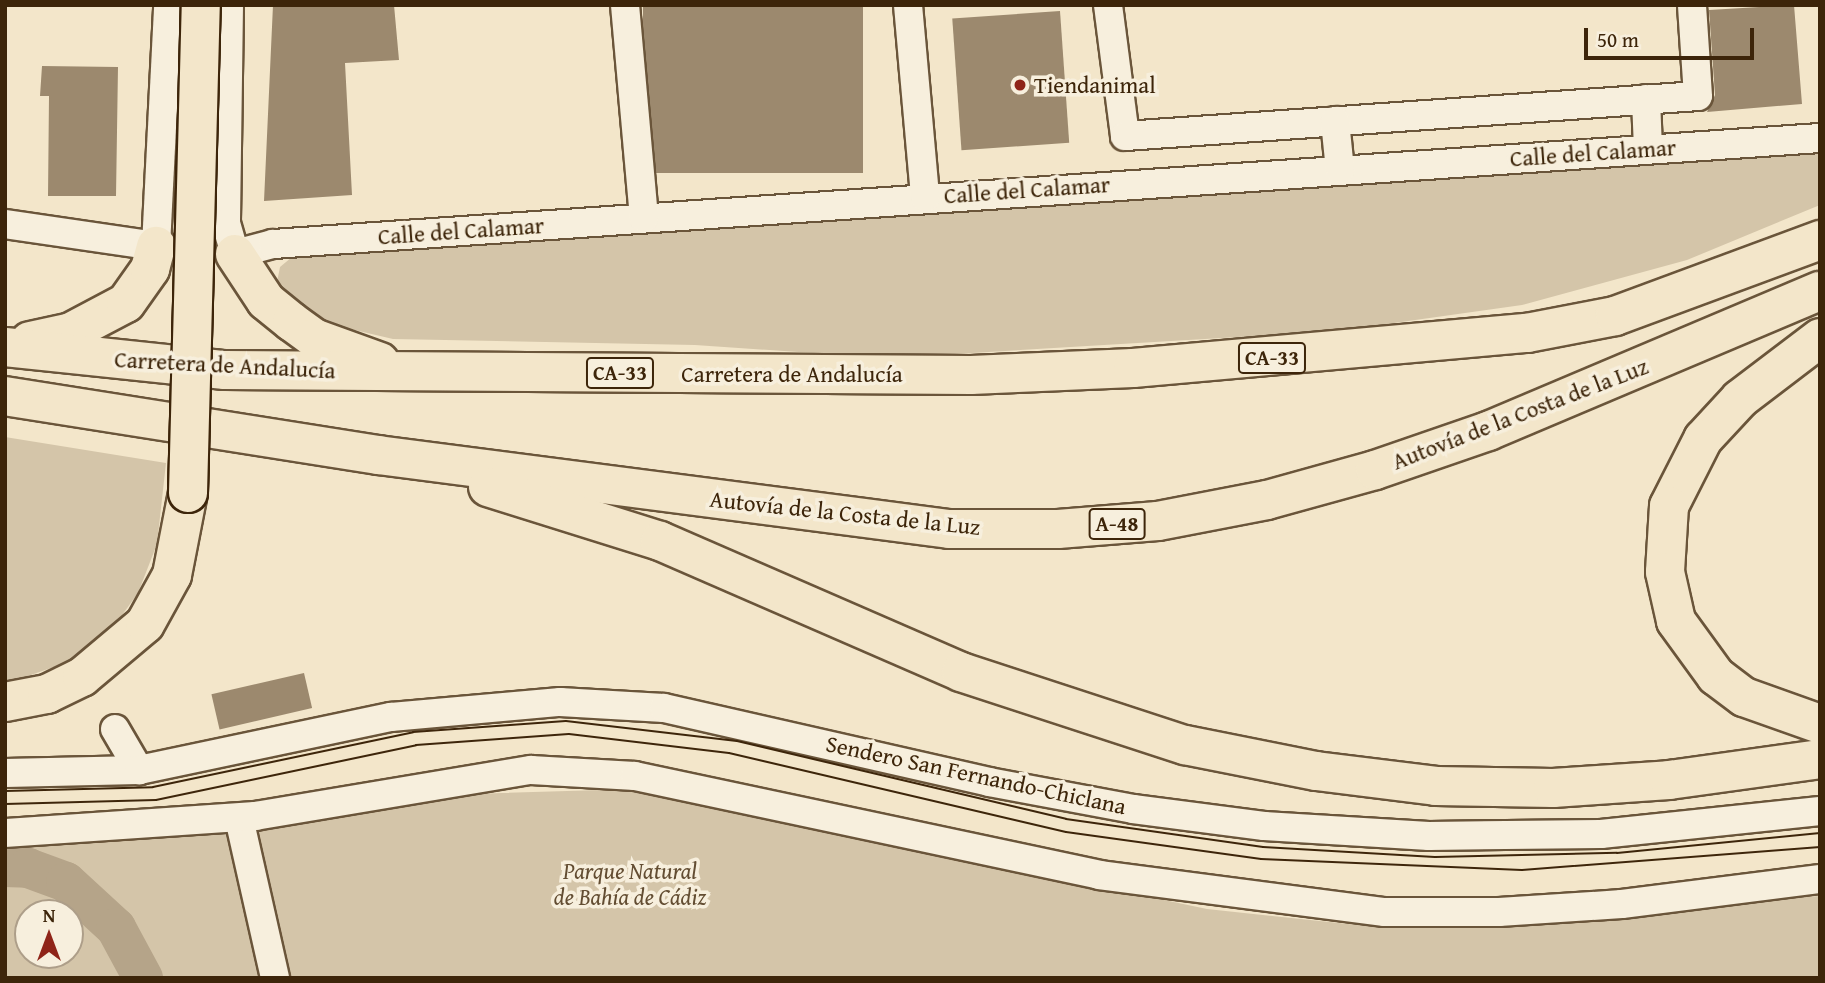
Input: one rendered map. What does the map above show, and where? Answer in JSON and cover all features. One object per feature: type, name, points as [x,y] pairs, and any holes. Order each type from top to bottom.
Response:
[{"type":"highway","points":[[5,702],[47,694],[82,677],[145,624],[166,590],[181,548],[188,493],[201,5]]},
{"type":"highway","points":[[1411,347],[1609,299],[1690,273],[1820,220]]},
{"type":"highway","points":[[1411,347],[1615,316],[1820,240]]},
{"type":"highway","points":[[5,346],[69,333],[102,319],[125,303],[150,269],[156,246]]},
{"type":"highway","points":[[235,254],[266,301],[292,323],[314,338],[405,371]]},
{"type":"highway","name":"Autovía de la Costa de la Luz","points":[[378,455],[949,529],[1058,529],[1158,521],[1267,500],[1475,436],[1820,291]]},
{"type":"highway","points":[[1820,338],[1740,399],[1703,439],[1669,506],[1665,572],[1676,621],[1716,676],[1744,697],[1820,724]]},
{"type":"highway","name":"Carretera de Andalucía","points":[[5,346],[225,370],[971,375],[1411,347]]},
{"type":"highway","points":[[5,396],[378,455],[660,541],[961,672],[1185,745],[1316,771],[1436,786],[1553,788],[1669,780],[1820,759]]},
{"type":"street","points":[[5,224],[156,246],[168,5]]},
{"type":"street","points":[[229,5],[226,222],[235,254]]},
{"type":"street","points":[[625,5],[643,218]]},
{"type":"street","points":[[908,5],[925,197]]},
{"type":"street","points":[[1108,5],[1125,136],[1698,96],[1692,5]]},
{"type":"street","points":[[1646,99],[1648,149]]},
{"type":"street","points":[[1335,121],[1340,170]]},
{"type":"street","name":"Calle del Calamar","points":[[235,254],[273,244],[925,197],[1820,138]]},
{"type":"street","name":"Sendero San Fernando-Chiclana","points":[[5,773],[139,770],[391,717],[560,702],[664,708],[1016,787],[1133,809],[1276,827],[1429,836],[1587,834],[1820,811]]},
{"type":"street","points":[[115,729],[139,770]]},
{"type":"street","points":[[5,834],[239,818],[531,770],[635,776],[1112,878],[1385,912],[1499,912],[1622,904],[1820,879]]},
{"type":"street","points":[[239,818],[275,978]]},
{"type":"green space","points":[[1820,150],[1820,205],[1687,260],[1522,305],[1337,331],[887,358],[695,345],[393,339],[329,324],[302,310],[277,282],[280,267],[292,257]]},
{"type":"green space","points":[[5,437],[166,463],[157,544],[138,593],[112,629],[71,661],[5,684]]},
{"type":"green space","name":"Parque Natural de Bahía de Cádiz","points":[[635,789],[1207,909],[1386,928],[1820,896],[1820,978],[5,978],[5,848],[318,820],[471,794]]},
{"type":"building","points":[[273,5],[394,5],[399,60],[345,63],[352,195],[264,201]]},
{"type":"building","points":[[643,5],[863,5],[863,173],[643,173]]},
{"type":"building","points":[[1794,5],[1802,104],[1707,112],[1715,95],[1709,10]]},
{"type":"building","points":[[1060,11],[1069,143],[961,150],[952,19]]},
{"type":"building","points":[[42,66],[118,67],[116,196],[48,196],[49,96],[40,96]]},
{"type":"building","points":[[304,673],[312,708],[220,729],[211,694]]},
{"type":"waterway","points":[[5,867],[28,868],[66,882],[116,928],[143,978]]},
{"type":"tram line","points":[[5,791],[153,787],[413,732],[566,721],[737,741],[1066,819],[1263,847],[1435,857],[1617,853],[1820,833]]},
{"type":"tram line","points":[[5,804],[156,800],[416,745],[569,734],[729,753],[1066,832],[1261,859],[1522,870],[1820,847]]},
{"type":"place","name":"Tiendanimal","points":[[1020,85]]}]
